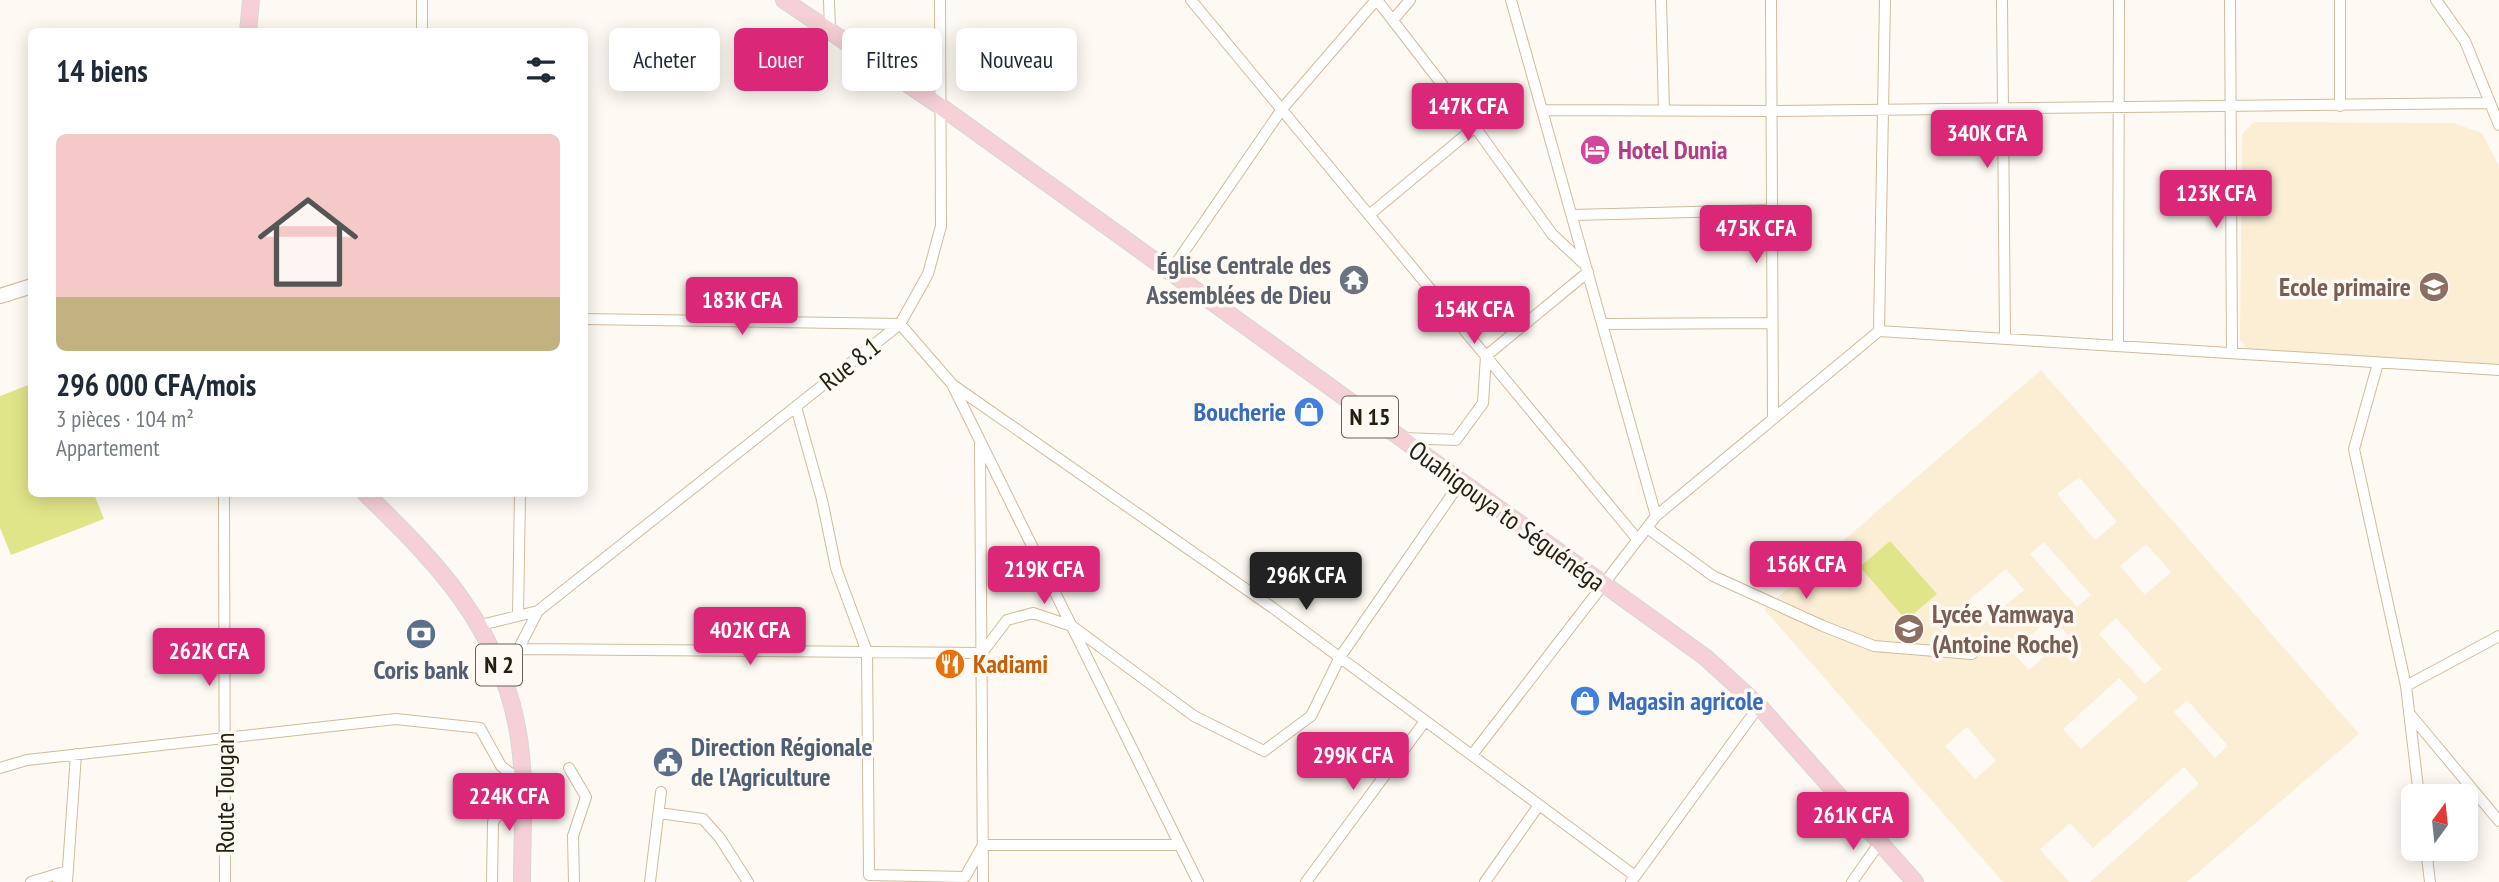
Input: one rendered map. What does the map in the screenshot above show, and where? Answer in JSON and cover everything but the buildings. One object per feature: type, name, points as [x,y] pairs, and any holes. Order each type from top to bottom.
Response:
[{"type":"main road","points":[[248,28],[251,0]]},
{"type":"main road","name":"Ouahigouya to Séguénéga","points":[[785,0],[940,106],[1705,657],[1759,706],[1881,841],[1914,882]]},
{"type":"main road","points":[[0,296],[28,287]]},
{"type":"main road","name":"N 2","points":[[369,497],[433,561],[481,625],[504,677],[517,724],[522,782],[522,882]]},
{"type":"street","points":[[422,0],[422,28]]},
{"type":"street","points":[[830,0],[830,31]]},
{"type":"street","name":"Rue 8.1","points":[[481,625],[538,611],[900,324],[928,274],[942,226],[940,0]]},
{"type":"street","points":[[1191,0],[1638,540]]},
{"type":"street","points":[[1170,272],[1282,109],[1376,0],[1475,127],[1552,234],[1586,268]]},
{"type":"street","points":[[1393,20],[1410,0]]},
{"type":"street","points":[[1511,0],[1656,516]]},
{"type":"street","points":[[1661,0],[1664,110]]},
{"type":"street","points":[[1771,0],[1773,419]]},
{"type":"street","points":[[1879,331],[1885,0]]},
{"type":"street","points":[[2002,0],[2005,339]]},
{"type":"street","points":[[2118,346],[2119,0]]},
{"type":"street","points":[[2230,0],[2232,354]]},
{"type":"street","points":[[2340,0],[2340,106]]},
{"type":"street","points":[[2436,0],[2465,41],[2499,125]]},
{"type":"street","points":[[1542,110],[1770,111],[2489,103]]},
{"type":"street","points":[[1369,215],[1475,127]]},
{"type":"street","points":[[1572,215],[1772,210]]},
{"type":"street","points":[[1399,438],[1456,440],[1483,402],[1486,356],[1586,268]]},
{"type":"street","points":[[588,319],[900,324],[952,384],[1340,657],[1539,805],[1633,879],[1759,706]]},
{"type":"street","points":[[1602,324],[1772,323]]},
{"type":"street","points":[[1472,755],[1656,516],[1879,331],[2499,370]]},
{"type":"street","points":[[2378,363],[2354,449],[2406,686],[2418,784]]},
{"type":"street","points":[[952,384],[1198,882]]},
{"type":"street","points":[[796,407],[822,500],[836,568],[867,652],[869,875],[965,877],[983,845]]},
{"type":"street","points":[[981,442],[983,882]]},
{"type":"street","points":[[982,653],[1007,621],[1033,613],[1072,626],[1194,716],[1264,751],[1311,716],[1340,657],[1460,483]]},
{"type":"street","name":"Route Tougan","points":[[224,497],[225,882]]},
{"type":"street","points":[[518,616],[520,497]]},
{"type":"street","points":[[1647,528],[1713,576],[1874,646],[1972,654]]},
{"type":"street","name":"Rue 8.1","points":[[504,677],[538,611]]},
{"type":"street","points":[[2406,686],[2499,636]]},
{"type":"street","points":[[519,649],[982,653]]},
{"type":"street","points":[[2409,713],[2499,821]]},
{"type":"street","points":[[0,768],[27,760],[396,719],[480,728],[501,766],[522,782],[493,822],[492,882]]},
{"type":"street","points":[[1306,882],[1426,721]]},
{"type":"street","points":[[67,876],[76,754]]},
{"type":"street","points":[[569,768],[586,797],[573,836],[574,882]]},
{"type":"street","points":[[649,882],[661,792]]},
{"type":"street","points":[[1485,882],[1539,805]]},
{"type":"street","points":[[659,813],[684,814],[703,819],[720,838],[748,882]]},
{"type":"street","points":[[1852,882],[1881,841]]},
{"type":"street","points":[[983,845],[1180,845]]},
{"type":"street","points":[[2427,861],[2430,882]]},
{"type":"street","points":[[31,882],[67,876]]},
{"type":"street","points":[[58,882],[67,876]]},
{"type":"shaded area","points":[[2254,122],[2453,123],[2482,133],[2499,166],[2499,367],[2250,352],[2240,340],[2242,134]]},
{"type":"shaded area","name":"Lycée Yamwaya (Antoine Roche)","points":[[2041,370],[2359,734],[2187,882],[2090,882],[2199,784],[2184,767],[2093,848],[2070,823],[2040,849],[2069,882],[2003,882],[1764,609]],"holes":[[[2079,477],[2117,522],[2095,540],[2057,494]],[[2044,542],[2091,595],[2077,607],[2030,554]],[[2146,544],[2171,572],[2145,595],[2120,566]],[[2006,569],[2024,590],[1984,623],[1966,602]],[[2051,617],[2068,635],[2029,670],[2012,652]],[[2116,618],[2162,669],[2145,684],[2099,634]],[[2119,678],[2138,698],[2081,749],[2063,729]],[[2187,700],[2228,746],[2215,758],[2174,712]],[[1967,727],[1996,761],[1975,779],[1945,746]]]},
{"type":"green space","points":[[28,385],[28,497],[95,497],[104,519],[11,555],[0,528],[0,396]]},
{"type":"green space","points":[[1890,541],[1937,594],[1906,620],[1860,567]]},
{"type":"place","name":"Hotel Dunia","points":[[1595,150]]},
{"type":"place","name":"Église Centrale des Assemblées de Dieu","points":[[1354,280]]},
{"type":"place","name":"Ecole primaire","points":[[2434,287]]},
{"type":"place","name":"Boucherie","points":[[1309,412]]},
{"type":"place","name":"Lycée Yamwaya (Antoine Roche)","points":[[1909,629]]},
{"type":"place","name":"Coris bank","points":[[421,634]]},
{"type":"place","name":"Kadiami","points":[[950,664]]},
{"type":"place","name":"Magasin agricole","points":[[1585,701]]},
{"type":"place","name":"Direction Régionale de l'Agriculture","points":[[668,762]]}]
